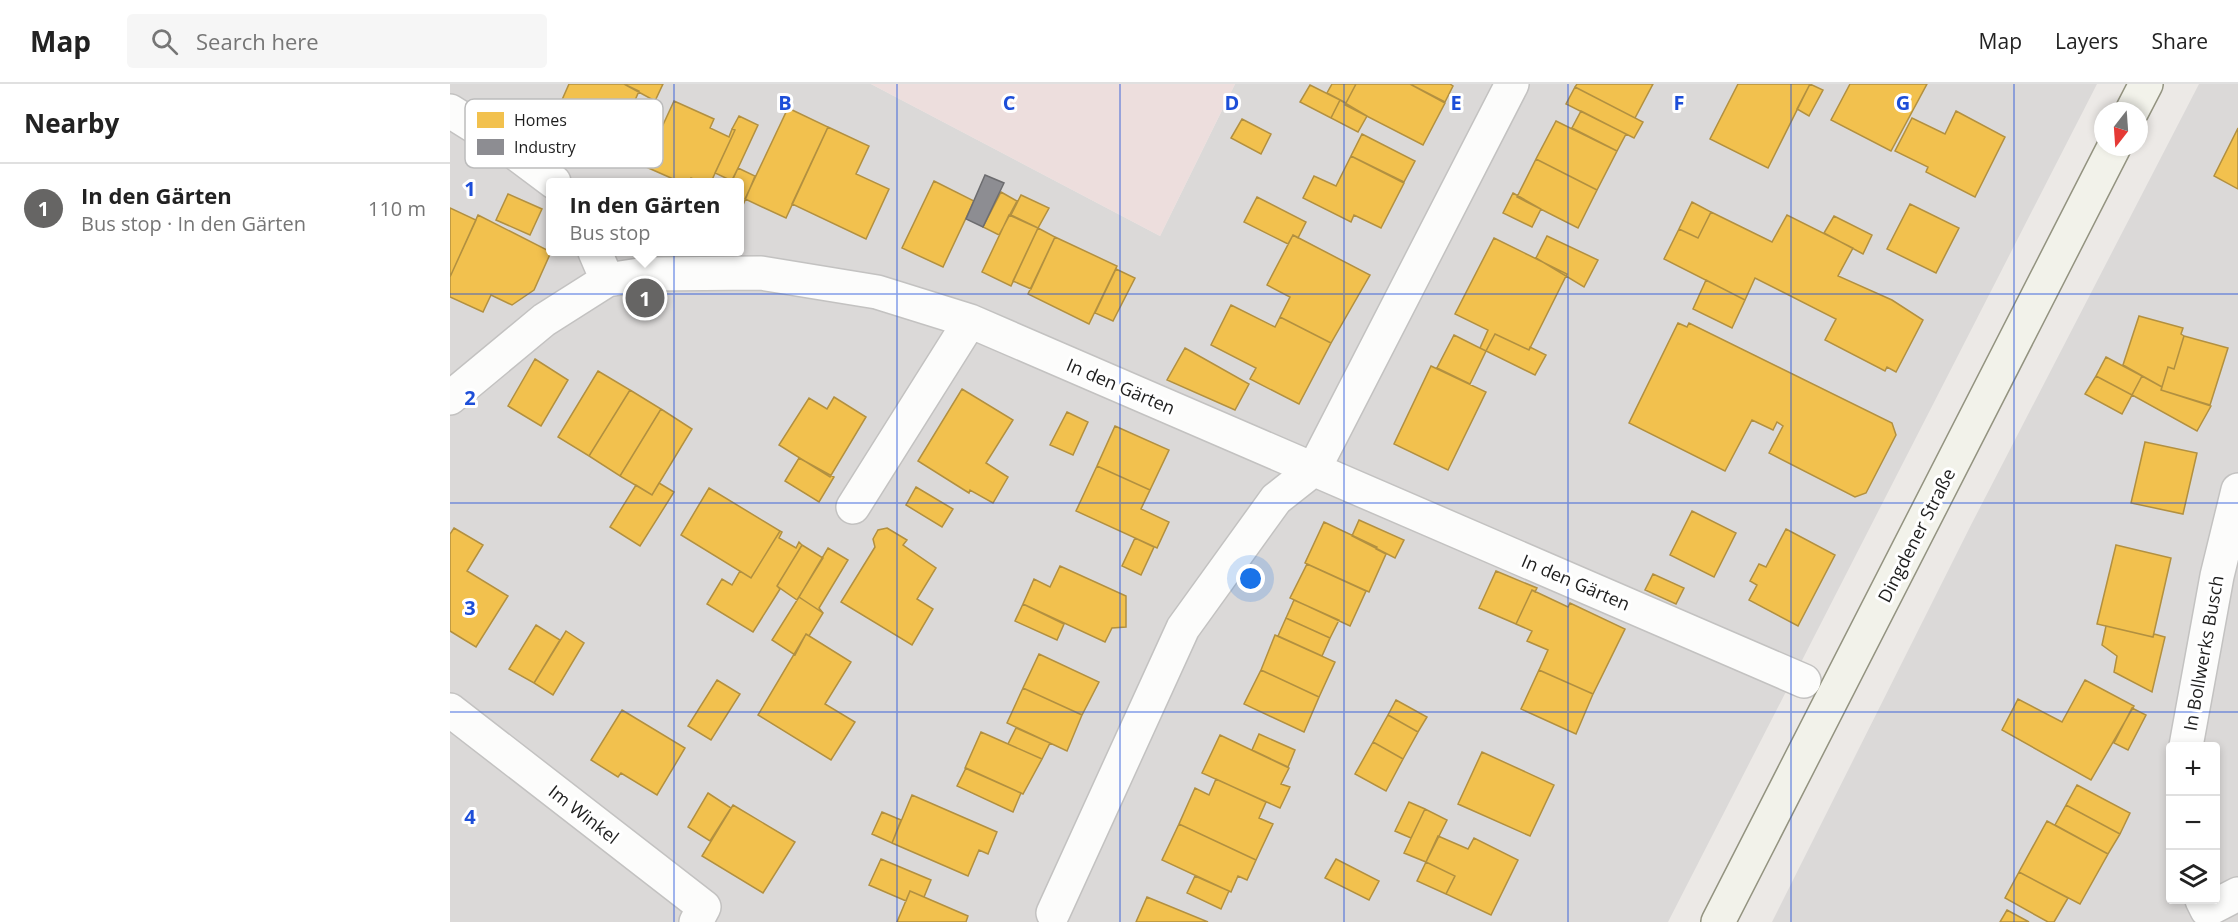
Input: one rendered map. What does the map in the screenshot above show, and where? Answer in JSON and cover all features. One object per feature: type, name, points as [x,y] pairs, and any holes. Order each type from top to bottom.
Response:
[{"type":"main road","points":[[2137,102],[2146,84]]},
{"type":"main road","name":"Dingdener Straße","points":[[1718,922],[2109,156]]},
{"type":"street","points":[[1053,913],[1183,628],[1276,499],[1314,469],[1512,84]]},
{"type":"street","points":[[450,111],[465,120]]},
{"type":"street","points":[[535,168],[548,178]]},
{"type":"street","name":"In den Gärten","points":[[450,398],[544,320],[601,266],[645,274],[761,273],[877,292],[970,321],[1804,681]]},
{"type":"street","points":[[854,507],[970,321]]},
{"type":"street","name":"In Bollwerks Busch","points":[[2187,742],[2217,576],[2238,490]]},
{"type":"street","name":"Im Winkel","points":[[450,710],[704,907],[696,922]]},
{"type":"street","points":[[2200,910],[2238,894]]},
{"type":"shaded area","points":[[450,84],[871,84],[1160,236],[1235,84],[2097,84],[1668,922],[450,922]]},
{"type":"shaded area","points":[[871,84],[1235,84],[1160,236]]},
{"type":"shaded area","points":[[2199,84],[2238,84],[2238,922],[1772,922],[1972,523]]},
{"type":"building: Homes","points":[[569,84],[624,84],[639,91],[636,99],[562,99]]},
{"type":"building: Homes","points":[[624,84],[663,84],[656,99],[651,99]]},
{"type":"building: Homes","points":[[1332,84],[1356,84],[1346,103],[1327,93]]},
{"type":"building: Homes","points":[[1356,84],[1410,84],[1445,103],[1423,145],[1345,105]]},
{"type":"building: Homes","points":[[1410,84],[1450,84],[1453,86],[1445,102]]},
{"type":"building: Homes","points":[[1577,84],[1653,84],[1635,118],[1575,87]]},
{"type":"building: Homes","points":[[1738,84],[1810,84],[1768,168],[1710,139]]},
{"type":"building: Homes","points":[[1810,84],[1823,90],[1809,116],[1797,109]]},
{"type":"building: Homes","points":[[1850,84],[1927,84],[1891,151],[1831,120]]},
{"type":"building: Homes","points":[[1310,85],[1340,100],[1331,118],[1300,102]]},
{"type":"building: Homes","points":[[1575,87],[1643,122],[1634,138],[1566,104]]},
{"type":"building: Homes","points":[[1340,100],[1367,116],[1358,132],[1331,118]]},
{"type":"building: Homes","points":[[674,101],[714,119],[710,128],[729,137],[732,129],[735,130],[713,178],[671,178],[648,168],[663,168],[663,125]]},
{"type":"building: Homes","points":[[788,108],[828,127],[786,218],[745,199]]},
{"type":"building: Homes","points":[[1581,111],[1626,134],[1617,151],[1572,128]]},
{"type":"building: Homes","points":[[1956,111],[2005,137],[1975,197],[1926,172],[1928,167],[1895,151],[1912,118],[1945,134]]},
{"type":"building: Homes","points":[[739,116],[758,125],[733,178],[726,178],[715,173],[735,130],[732,129]]},
{"type":"building: Homes","points":[[1242,119],[1271,134],[1261,154],[1231,138]]},
{"type":"building: Homes","points":[[1556,121],[1617,151],[1597,190],[1536,159]]},
{"type":"building: Homes","points":[[828,127],[869,146],[856,174],[889,189],[866,239],[792,204]]},
{"type":"building: Homes","points":[[2238,128],[2238,189],[2214,176]]},
{"type":"building: Homes","points":[[1362,134],[1415,161],[1404,182],[1351,156]]},
{"type":"building: Homes","points":[[1351,156],[1404,183],[1381,228],[1354,215],[1351,222],[1303,198],[1314,176],[1336,186]]},
{"type":"building: Homes","points":[[1536,159],[1597,190],[1578,228],[1517,197]]},
{"type":"building: Homes","points":[[738,168],[755,176],[744,203],[744,178],[733,178]]},
{"type":"building: Homes","points":[[934,181],[974,201],[943,267],[902,248]]},
{"type":"building: Homes","points":[[1001,192],[1017,201],[999,235],[983,227]]},
{"type":"building: Homes","points":[[1513,193],[1541,209],[1532,227],[1503,213]]},
{"type":"building: Homes","points":[[508,194],[542,209],[530,235],[496,220]]},
{"type":"building: Homes","points":[[1021,195],[1049,208],[1038,228],[1011,215]]},
{"type":"building: Homes","points":[[1257,197],[1306,222],[1298,238],[1293,235],[1288,244],[1244,222]]},
{"type":"building: Homes","points":[[1692,202],[1711,212],[1698,238],[1679,229]]},
{"type":"building: Homes","points":[[1910,204],[1959,228],[1936,273],[1887,249]]},
{"type":"building: Homes","points":[[450,208],[476,220],[450,277]]},
{"type":"building: Homes","points":[[1711,212],[1772,242],[1787,215],[1853,248],[1838,276],[1892,300],[1923,320],[1896,372],[1887,367],[1885,371],[1825,340],[1836,319],[1755,278],[1745,300],[1664,259],[1679,229],[1698,238]]},
{"type":"building: Homes","points":[[478,215],[546,249],[546,256],[549,256],[534,290],[512,305],[491,295],[483,312],[450,297],[450,277]]},
{"type":"building: Homes","points":[[1009,215],[1038,228],[1011,286],[982,272]]},
{"type":"building: Homes","points":[[1834,216],[1872,235],[1863,254],[1824,233]]},
{"type":"building: Homes","points":[[1038,228],[1055,237],[1031,289],[1013,281]]},
{"type":"building: Homes","points":[[1293,235],[1370,275],[1331,343],[1280,317],[1290,297],[1267,285]]},
{"type":"building: Homes","points":[[1547,236],[1598,260],[1584,287],[1536,258]]},
{"type":"building: Homes","points":[[1055,237],[1117,266],[1089,324],[1028,294]]},
{"type":"building: Homes","points":[[1494,238],[1567,274],[1529,350],[1495,334],[1486,351],[1480,348],[1488,330],[1455,314]]},
{"type":"building: Homes","points":[[1116,269],[1135,278],[1113,321],[1095,313]]},
{"type":"building: Homes","points":[[1706,280],[1745,300],[1732,328],[1693,309]]},
{"type":"building: Homes","points":[[1231,305],[1275,327],[1280,317],[1331,343],[1299,404],[1250,379],[1256,368],[1211,345]]},
{"type":"building: Homes","points":[[2139,316],[2183,328],[2181,334],[2184,336],[2174,369],[2168,367],[2162,387],[2123,365]]},
{"type":"building: Homes","points":[[1678,323],[1687,327],[1689,323],[1892,423],[1896,435],[1866,493],[1855,497],[1769,453],[1783,426],[1777,422],[1773,430],[1752,420],[1725,471],[1629,423]]},
{"type":"building: Homes","points":[[1495,334],[1529,350],[1530,347],[1546,355],[1535,375],[1486,351]]},
{"type":"building: Homes","points":[[1454,335],[1486,351],[1470,384],[1437,368]]},
{"type":"building: Homes","points":[[2184,336],[2228,348],[2210,405],[2161,390],[2168,367],[2174,369]]},
{"type":"building: Homes","points":[[1185,348],[1249,384],[1235,410],[1167,380]]},
{"type":"building: Homes","points":[[2106,357],[2142,376],[2132,395],[2096,376]]},
{"type":"building: Homes","points":[[535,359],[568,380],[541,426],[508,406]]},
{"type":"building: Homes","points":[[1431,366],[1486,392],[1448,470],[1394,444]]},
{"type":"building: Homes","points":[[598,371],[630,390],[589,456],[558,437]]},
{"type":"building: Homes","points":[[2096,376],[2132,395],[2122,414],[2085,394]]},
{"type":"building: Homes","points":[[2142,376],[2162,387],[2161,390],[2211,406],[2197,431],[2132,395]]},
{"type":"building: Homes","points":[[962,389],[1013,420],[986,463],[1008,477],[993,503],[970,490],[969,493],[918,461]]},
{"type":"building: Homes","points":[[630,390],[661,409],[620,476],[589,456]]},
{"type":"building: Homes","points":[[834,397],[866,417],[830,477],[779,445],[809,398],[827,409]]},
{"type":"building: Homes","points":[[661,409],[692,429],[652,495],[620,476]]},
{"type":"building: Homes","points":[[1067,412],[1088,422],[1073,455],[1050,445]]},
{"type":"building: Homes","points":[[1115,426],[1169,450],[1150,490],[1097,466]]},
{"type":"building: Homes","points":[[2145,442],[2197,453],[2183,514],[2131,503]]},
{"type":"building: Homes","points":[[799,458],[834,477],[819,502],[785,481]]},
{"type":"building: Homes","points":[[1097,466],[1150,490],[1141,509],[1169,522],[1157,548],[1076,511]]},
{"type":"building: Homes","points":[[659,483],[674,492],[640,546],[610,527],[636,485],[652,495]]},
{"type":"building: Homes","points":[[916,487],[953,509],[942,527],[906,505]]},
{"type":"building: Homes","points":[[709,488],[780,531],[751,578],[681,535]]},
{"type":"building: Homes","points":[[1692,511],[1736,533],[1714,577],[1670,555]]},
{"type":"building: Homes","points":[[1359,520],[1404,540],[1395,558],[1352,536]]},
{"type":"building: Homes","points":[[1324,522],[1377,547],[1376,549],[1386,554],[1369,592],[1305,563]]},
{"type":"building: Homes","points":[[454,528],[483,545],[467,571],[508,596],[476,647],[450,631],[450,534]]},
{"type":"building: Homes","points":[[887,528],[907,540],[903,545],[936,568],[917,599],[933,609],[912,645],[841,602],[875,547],[873,539],[878,530]]},
{"type":"building: Homes","points":[[1786,529],[1835,555],[1798,626],[1749,600],[1757,585],[1750,581],[1759,564],[1766,567]]},
{"type":"building: Homes","points":[[780,531],[782,532],[779,538],[796,548],[799,542],[802,545],[777,586],[780,589],[753,632],[707,604],[722,579],[732,585],[740,571],[751,578]]},
{"type":"building: Homes","points":[[1135,538],[1154,547],[1141,575],[1122,566]]},
{"type":"building: Homes","points":[[802,545],[823,558],[797,600],[777,586]]},
{"type":"building: Homes","points":[[2116,545],[2171,558],[2153,637],[2097,624]]},
{"type":"building: Homes","points":[[828,548],[848,560],[819,608],[823,613],[799,597]]},
{"type":"building: Homes","points":[[1307,564],[1366,591],[1350,626],[1290,598]]},
{"type":"building: Homes","points":[[1060,566],[1126,596],[1126,627],[1112,628],[1105,642],[1023,604],[1034,579],[1050,587]]},
{"type":"building: Homes","points":[[1496,571],[1537,588],[1535,592],[1532,590],[1516,624],[1479,608]]},
{"type":"building: Homes","points":[[1653,574],[1684,588],[1676,604],[1645,590]]},
{"type":"building: Homes","points":[[1532,590],[1568,607],[1570,603],[1625,629],[1593,694],[1539,670],[1548,650],[1527,641],[1532,631],[1516,624]]},
{"type":"building: Homes","points":[[799,597],[823,613],[809,636],[806,634],[795,655],[772,640]]},
{"type":"building: Homes","points":[[1294,600],[1339,620],[1330,638],[1286,618]]},
{"type":"building: Homes","points":[[1023,604],[1064,624],[1057,640],[1015,621]]},
{"type":"building: Homes","points":[[1286,618],[1330,638],[1322,656],[1278,636]]},
{"type":"building: Homes","points":[[536,625],[560,640],[534,683],[509,669]]},
{"type":"building: Homes","points":[[2106,626],[2153,637],[2154,634],[2165,637],[2152,692],[2114,672],[2117,656],[2102,645]]},
{"type":"building: Homes","points":[[566,631],[584,643],[553,695],[534,683]]},
{"type":"building: Homes","points":[[806,634],[851,662],[825,704],[855,722],[831,760],[758,715]]},
{"type":"building: Homes","points":[[1275,635],[1335,662],[1319,697],[1261,670]]},
{"type":"building: Homes","points":[[1039,654],[1099,682],[1082,715],[1023,688]]},
{"type":"building: Homes","points":[[1261,670],[1319,697],[1304,732],[1244,704]]},
{"type":"building: Homes","points":[[1539,670],[1593,694],[1576,734],[1521,709]]},
{"type":"building: Homes","points":[[717,680],[740,694],[711,740],[688,726]]},
{"type":"building: Homes","points":[[2085,680],[2134,706],[2091,780],[2002,730],[2018,699],[2062,722]]},
{"type":"building: Homes","points":[[1023,688],[1082,715],[1067,751],[1007,723]]},
{"type":"building: Homes","points":[[1396,700],[1427,717],[1418,732],[1388,715]]},
{"type":"building: Homes","points":[[2132,708],[2146,715],[2128,750],[2114,743]]},
{"type":"building: Homes","points":[[622,710],[685,748],[657,795],[621,773],[618,777],[591,760]]},
{"type":"building: Homes","points":[[1388,715],[1418,732],[1403,759],[1373,742]]},
{"type":"building: Homes","points":[[1016,728],[1050,743],[1042,759],[1008,744]]},
{"type":"building: Homes","points":[[981,732],[1042,759],[1023,794],[965,768]]},
{"type":"building: Homes","points":[[1259,734],[1295,750],[1288,767],[1252,750]]},
{"type":"building: Homes","points":[[1220,735],[1289,768],[1281,784],[1290,787],[1280,808],[1202,773]]},
{"type":"building: Homes","points":[[1373,742],[1403,759],[1386,791],[1355,774]]},
{"type":"building: Homes","points":[[1482,752],[1554,785],[1530,836],[1458,804]]},
{"type":"building: Homes","points":[[966,768],[1021,793],[1013,812],[957,786]]},
{"type":"building: Homes","points":[[1216,779],[1266,802],[1259,818],[1273,824],[1256,860],[1179,824],[1195,788],[1209,795]]},
{"type":"building: Homes","points":[[2077,785],[2130,813],[2120,834],[2066,805]]},
{"type":"building: Homes","points":[[708,793],[731,808],[710,841],[688,827]]},
{"type":"building: Homes","points":[[912,795],[997,832],[988,854],[979,850],[968,876],[892,843]]},
{"type":"building: Homes","points":[[1409,802],[1425,809],[1411,838],[1395,831]]},
{"type":"building: Homes","points":[[733,805],[795,842],[763,893],[702,856]]},
{"type":"building: Homes","points":[[2066,805],[2120,834],[2108,854],[2055,825]]},
{"type":"building: Homes","points":[[1425,809],[1447,820],[1426,862],[1404,853]]},
{"type":"building: Homes","points":[[882,812],[901,820],[892,843],[872,834]]},
{"type":"building: Homes","points":[[2047,821],[2108,854],[2080,904],[2019,872]]},
{"type":"building: Homes","points":[[1179,824],[1256,860],[1247,880],[1238,876],[1231,892],[1162,860]]},
{"type":"building: Homes","points":[[1438,836],[1468,849],[1474,838],[1518,860],[1491,915],[1446,894],[1455,876],[1426,862]]},
{"type":"building: Homes","points":[[881,859],[931,880],[924,897],[910,891],[906,901],[869,885]]},
{"type":"building: Homes","points":[[1336,859],[1379,881],[1369,900],[1325,878]]},
{"type":"building: Homes","points":[[1426,862],[1455,876],[1446,894],[1417,881]]},
{"type":"building: Homes","points":[[2019,872],[2068,898],[2054,922],[2048,922],[2005,898]]},
{"type":"building: Homes","points":[[1195,876],[1229,891],[1221,909],[1187,893]]},
{"type":"building: Homes","points":[[910,891],[968,916],[966,922],[897,922]]},
{"type":"building: Homes","points":[[1147,897],[1208,922],[1136,922]]},
{"type":"building: Homes","points":[[2007,910],[2029,922],[2000,922]]},
{"type":"building: Industry","points":[[985,175],[1004,183],[983,227],[966,219]]},
{"type":"place","name":"In den Gärten","points":[[645,298]]}]
